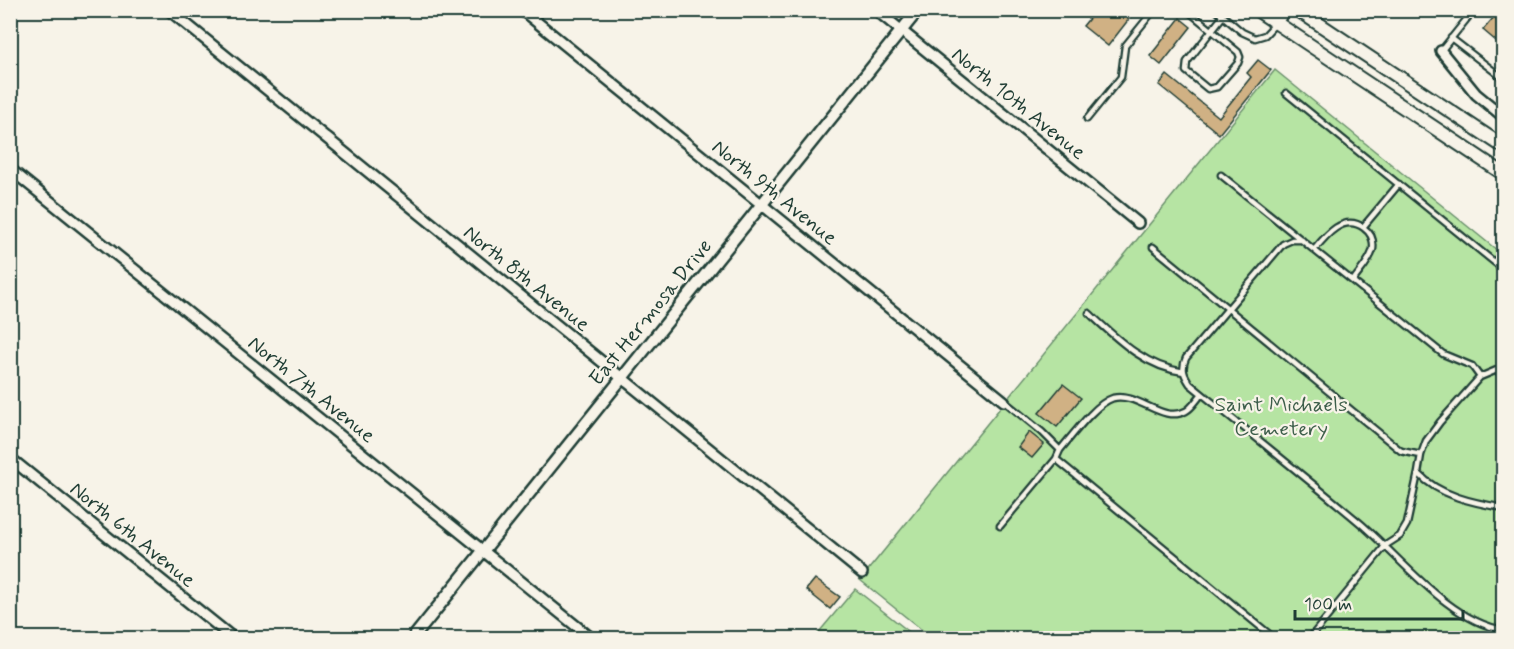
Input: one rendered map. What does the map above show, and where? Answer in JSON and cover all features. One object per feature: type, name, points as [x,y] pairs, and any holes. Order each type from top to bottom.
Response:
[{"type":"main road","points":[[1257,10],[1503,174]]},
{"type":"main road","points":[[1298,10],[1503,147]]},
{"type":"street","name":"North 8th Avenue","points":[[169,10],[862,573]]},
{"type":"street","name":"North 9th Avenue","points":[[522,10],[1004,401]]},
{"type":"street","name":"North 10th Avenue","points":[[876,10],[1138,223]]},
{"type":"street","name":"East Hermosa Drive","points":[[413,639],[918,10]]},
{"type":"street","points":[[1276,23],[1285,10]]},
{"type":"street","points":[[1441,51],[1476,94],[1503,117]]},
{"type":"street","name":"North 7th Avenue","points":[[10,169],[591,639]]},
{"type":"street","name":"North 6th Avenue","points":[[10,458],[233,639]]},
{"type":"lane","points":[[1087,119],[1121,77],[1125,46],[1154,10]]},
{"type":"lane","points":[[1187,10],[1212,31],[1238,52],[1240,57],[1238,63],[1217,87],[1208,89],[1186,71],[1185,66],[1212,31],[1223,16]]},
{"type":"lane","points":[[1216,10],[1242,32],[1255,39],[1265,35],[1276,23]]},
{"type":"lane","points":[[1441,51],[1474,10]]},
{"type":"lane","points":[[1451,38],[1503,79]]},
{"type":"lane","points":[[1286,93],[1503,270]]},
{"type":"lane","points":[[1494,111],[1503,99]]},
{"type":"lane","points":[[1221,175],[1443,354],[1472,366],[1480,377]]},
{"type":"lane","points":[[1363,227],[1399,184]]},
{"type":"lane","points":[[1314,250],[1331,230],[1341,225],[1350,223],[1369,231],[1373,247],[1371,255],[1353,281]]},
{"type":"lane","points":[[1302,240],[1292,240],[1282,244],[1186,358],[1182,366],[1190,384],[1386,545],[1433,591],[1461,613],[1488,628],[1503,630]]},
{"type":"lane","points":[[1154,247],[1401,452],[1420,455]]},
{"type":"lane","points":[[1089,314],[1133,351],[1157,365],[1184,372]]},
{"type":"lane","points":[[1310,639],[1386,545],[1400,536],[1407,524],[1420,455],[1426,441],[1480,377],[1503,367]]},
{"type":"lane","points":[[1000,526],[1056,459],[1060,450],[1101,405],[1114,398],[1126,398],[1144,403],[1159,411],[1172,413],[1186,411],[1202,394]]},
{"type":"lane","points":[[1004,401],[1060,450]]},
{"type":"lane","points":[[1056,459],[1274,639]]},
{"type":"lane","points":[[1418,473],[1426,482],[1450,494],[1503,508]]},
{"type":"lane","points":[[10,627],[14,630],[10,635]]},
{"type":"green space","name":"Saint Michaels Cemetery","points":[[1275,70],[1503,255],[1503,638],[932,638],[860,580]]},
{"type":"green space","points":[[855,589],[917,638],[814,638]]},
{"type":"building","points":[[1096,10],[1136,10],[1108,46],[1083,26]]},
{"type":"building","points":[[1500,10],[1503,10],[1503,47],[1483,30]]},
{"type":"building","points":[[1180,18],[1191,27],[1161,65],[1150,56]]},
{"type":"building","points":[[1258,60],[1271,70],[1219,134],[1159,85],[1167,75],[1219,117],[1251,77],[1247,73]]},
{"type":"building","points":[[1063,384],[1081,398],[1057,427],[1039,413]]},
{"type":"building","points":[[1029,432],[1044,444],[1032,458],[1018,447]]},
{"type":"building","points":[[815,579],[840,597],[830,609],[806,590]]}]
